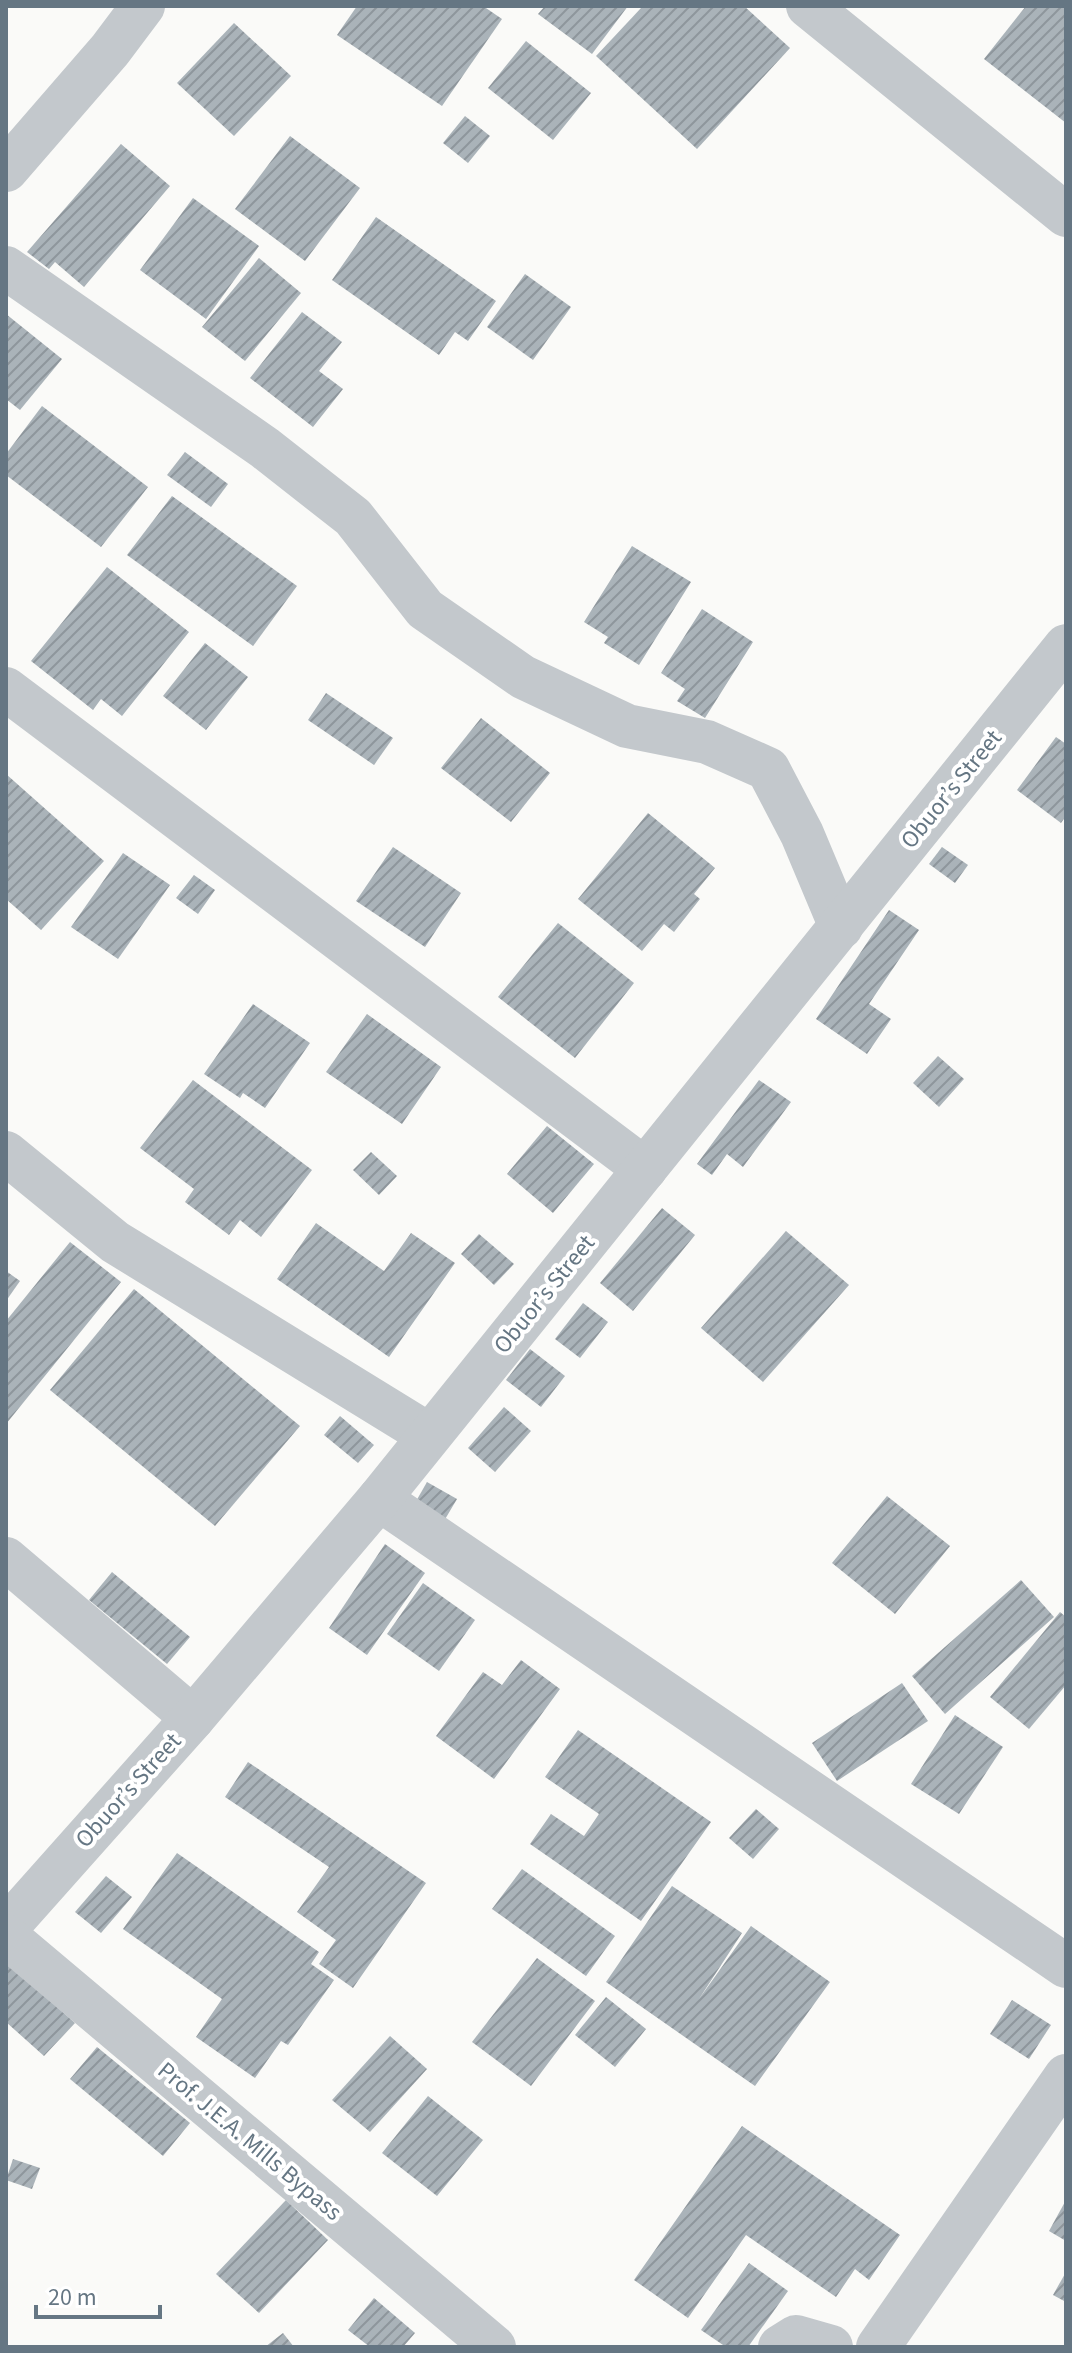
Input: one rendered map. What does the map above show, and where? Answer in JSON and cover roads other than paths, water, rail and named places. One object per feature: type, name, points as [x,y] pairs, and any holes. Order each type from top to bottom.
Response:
[{"type":"street","points":[[6,170],[110,50],[143,6]]},
{"type":"street","points":[[808,6],[1066,215]]},
{"type":"street","points":[[6,268],[265,448],[328,497],[353,517],[425,609],[523,677],[627,726],[707,742],[768,769],[802,834],[841,927]]},
{"type":"street","name":"Obuor’s Street","points":[[6,1928],[193,1718],[379,1499],[1066,646]]},
{"type":"street","points":[[6,689],[645,1169]]},
{"type":"street","points":[[6,1153],[115,1242],[429,1435]]},
{"type":"street","points":[[379,1499],[1066,1966]]},
{"type":"street","points":[[6,1559],[193,1718]]},
{"type":"street","name":"Prof. J.E.A. Mills Bypass","points":[[6,1936],[494,2347]]},
{"type":"street","points":[[878,2347],[1066,2076]]},
{"type":"street","points":[[780,2347],[796,2337],[831,2347]]}]
